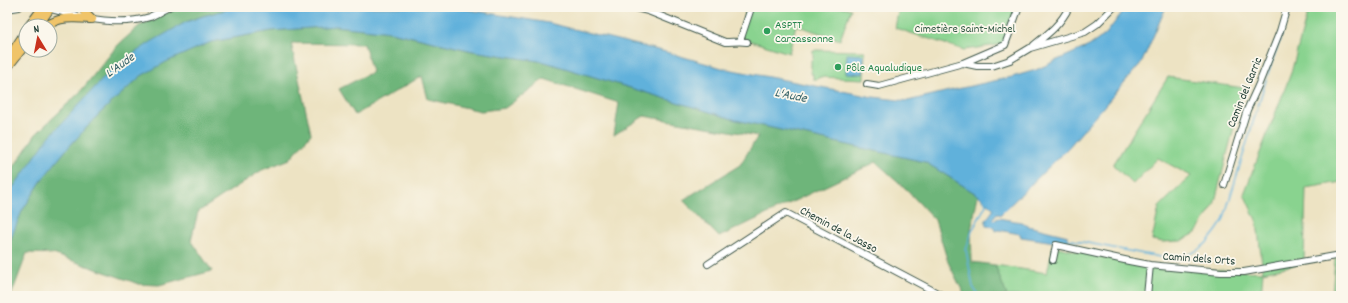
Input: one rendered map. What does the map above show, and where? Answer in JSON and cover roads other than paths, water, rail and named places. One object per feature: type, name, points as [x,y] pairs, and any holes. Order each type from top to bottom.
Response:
[{"type":"main road","points":[[80,7],[92,18]]},
{"type":"main road","points":[[38,18],[47,8]]},
{"type":"main road","points":[[42,18],[47,8]]},
{"type":"main road","points":[[58,20],[66,17],[92,18]]},
{"type":"main road","points":[[7,60],[18,43]]},
{"type":"main road","points":[[7,68],[18,55]]},
{"type":"street","points":[[7,9],[16,7]]},
{"type":"street","points":[[47,8],[108,21],[127,22],[150,16],[169,7]]},
{"type":"street","points":[[632,7],[648,11],[726,42],[747,42]]},
{"type":"street","points":[[740,41],[750,12],[749,7]]},
{"type":"street","points":[[867,84],[879,86],[963,63],[1005,45],[1019,7]]},
{"type":"street","points":[[963,63],[977,66],[992,66],[1010,60],[1030,48],[1055,28],[1065,16],[1069,7]]},
{"type":"street","points":[[1030,48],[1085,32],[1114,7]]},
{"type":"street","name":"Camin del Garric","points":[[1224,185],[1247,110],[1275,45],[1287,7]]},
{"type":"street","points":[[1055,28],[1054,32],[1057,37],[1061,39]]},
{"type":"street","name":"Chemin de la Jasso","points":[[708,264],[786,213],[943,296]]},
{"type":"street","name":"Camin dels Orts","points":[[1053,260],[1056,245],[1129,262],[1221,272],[1244,272],[1341,256]]},
{"type":"street","points":[[1147,296],[1150,265]]},
{"type":"water","name":"L'Aude","points":[[236,7],[452,7],[549,23],[666,52],[722,68],[873,97],[908,101],[1036,70],[1089,46],[1106,34],[1126,7],[1166,7],[1142,62],[1068,148],[1000,215],[997,213],[993,218],[995,220],[998,218],[1021,222],[1028,226],[1068,236],[1068,244],[1021,237],[1020,234],[998,230],[995,231],[994,227],[986,226],[986,220],[994,209],[978,195],[925,162],[736,120],[545,62],[473,51],[391,32],[336,26],[271,31],[211,42],[166,62],[141,76],[99,114],[44,177],[22,211],[7,248],[7,196],[49,137],[115,66],[151,42],[186,22]]},
{"type":"water","points":[[847,54],[864,55],[863,74],[846,73]]},
{"type":"waterway","points":[[1283,30],[1291,7]]},
{"type":"waterway","points":[[1067,239],[1170,259],[1195,251],[1207,243],[1223,221],[1269,70],[1282,34]]},
{"type":"waterway","points":[[979,296],[973,287],[966,250],[972,231],[986,205],[985,201]]},
{"type":"place","name":"ASPTT Carcassonne","points":[[767,31]]},
{"type":"place","name":"Pôle Aqualudique","points":[[838,67]]},
{"type":"park label","name":"Cimetière Saint-Michel","points":[[965,28]]}]
